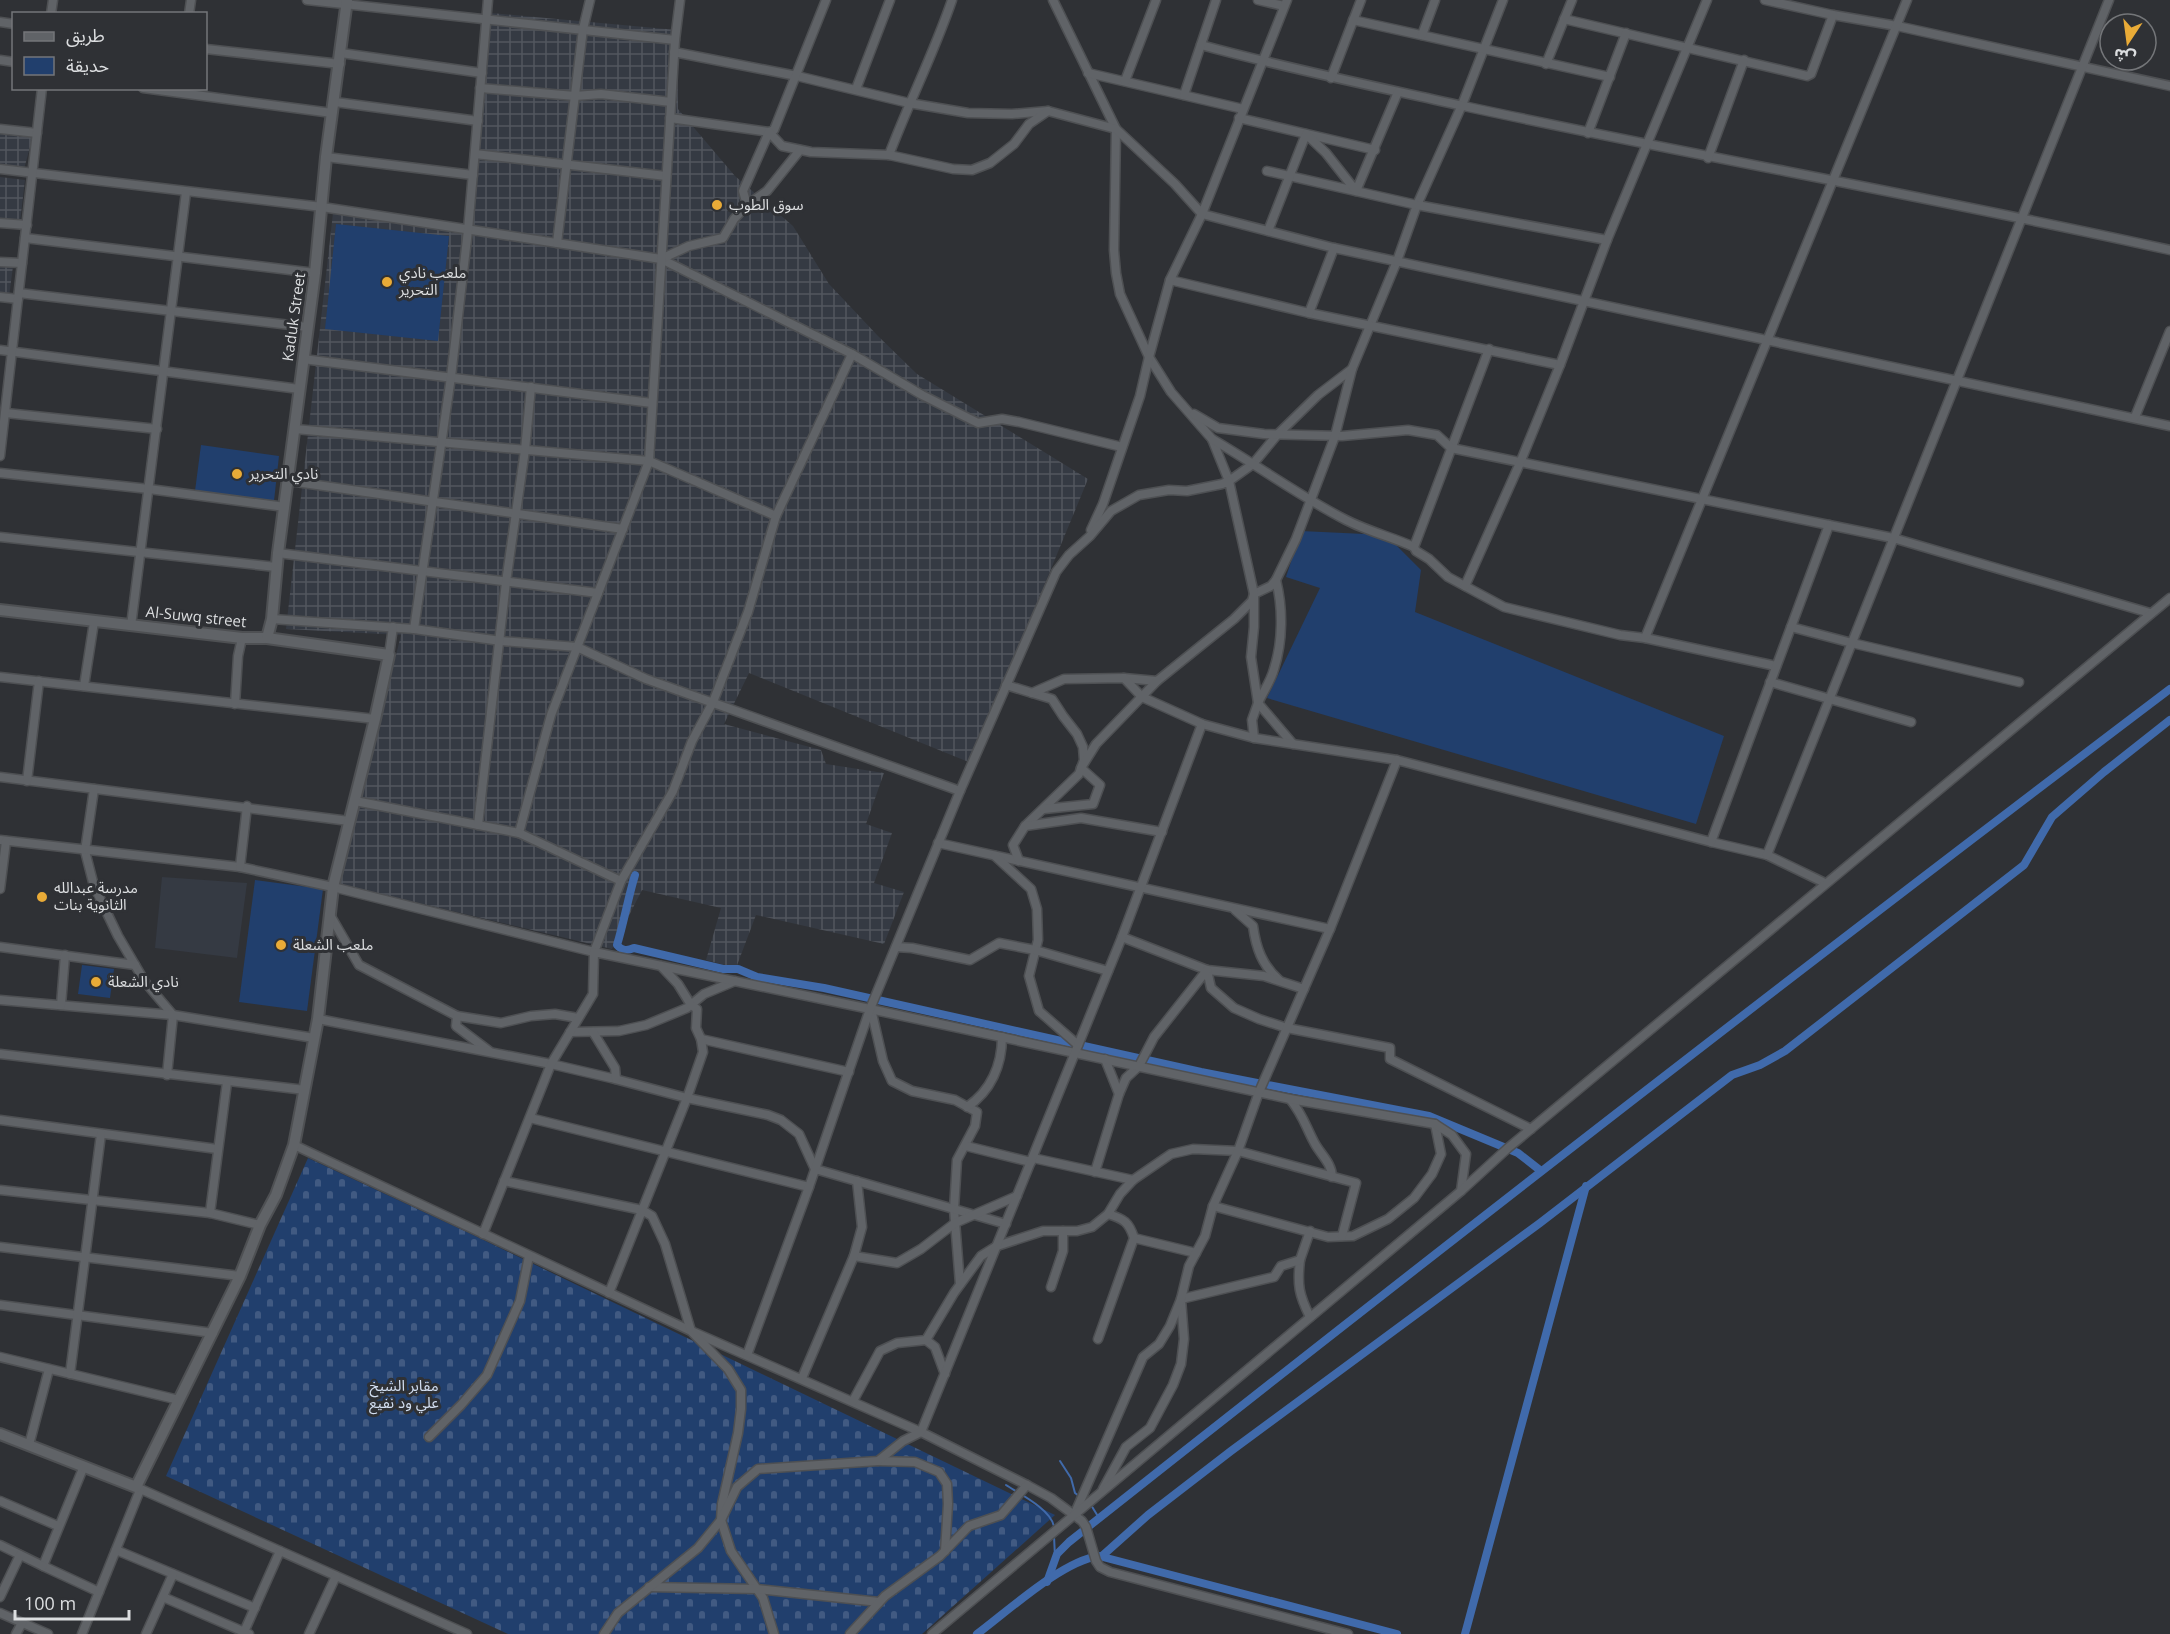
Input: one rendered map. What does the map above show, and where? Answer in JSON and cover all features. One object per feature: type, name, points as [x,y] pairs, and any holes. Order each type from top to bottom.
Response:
[{"type":"street","points":[[307,0],[347,2],[486,21],[675,40]]},
{"type":"street","points":[[414,629],[451,377],[468,230],[488,0]]},
{"type":"street","points":[[557,243],[583,29],[590,0]]},
{"type":"street","points":[[519,833],[551,715],[649,461],[674,52],[680,0]]},
{"type":"street","points":[[670,118],[768,132],[774,130],[826,0]]},
{"type":"street","points":[[856,89],[890,0]]},
{"type":"street","points":[[889,155],[909,103],[937,44],[952,0]]},
{"type":"street","points":[[1053,0],[1116,129],[1175,184],[1202,214],[1334,248],[2170,426]]},
{"type":"street","points":[[1125,81],[1156,0]]},
{"type":"street","points":[[1184,95],[1216,0]]},
{"type":"street","points":[[1083,542],[1103,504],[1140,396],[1170,280],[1202,214],[1286,3],[1257,0]]},
{"type":"street","points":[[1331,78],[1361,0]]},
{"type":"street","points":[[1422,35],[1435,0]]},
{"type":"street","points":[[1018,861],[1013,845],[1025,826],[1079,774],[1096,744],[1122,715],[1157,681],[1234,619],[1252,601],[1254,594],[1271,586],[1276,580],[1296,539],[1335,436],[1352,369],[1397,261],[1417,205],[1462,105],[1503,0]]},
{"type":"street","points":[[1545,64],[1572,0]]},
{"type":"street","points":[[1465,586],[1521,463],[1606,240],[1707,0]]},
{"type":"street","points":[[1765,0],[2170,86]]},
{"type":"street","points":[[1645,638],[1907,0]]},
{"type":"street","points":[[1767,855],[2109,0]]},
{"type":"street","name":"Kaduk Street","points":[[267,638],[272,619],[276,567],[315,273],[326,157],[347,2]]},
{"type":"street","points":[[1564,19],[1807,76],[1811,74],[1833,15]]},
{"type":"street","points":[[1353,20],[1610,77]]},
{"type":"street","points":[[1588,133],[1626,33]]},
{"type":"street","points":[[1201,45],[1331,78],[1588,133],[2022,217],[2170,250]]},
{"type":"street","points":[[207,49],[340,58],[482,73]]},
{"type":"street","points":[[674,52],[797,76],[909,103],[968,113],[1012,114],[1048,111],[1116,129]]},
{"type":"street","points":[[1708,158],[1744,60]]},
{"type":"street","points":[[1088,73],[1243,109]]},
{"type":"street","points":[[480,88],[575,96],[601,94],[671,102]]},
{"type":"street","points":[[0,456],[6,413],[4,391],[12,352],[42,90]]},
{"type":"street","points":[[162,90],[478,122]]},
{"type":"street","points":[[1356,191],[1398,92]]},
{"type":"street","points":[[768,132],[782,146],[800,150],[889,155],[953,169],[972,170],[990,163],[1014,144],[1029,124],[1048,111]]},
{"type":"street","points":[[1239,118],[1375,150]]},
{"type":"street","points":[[0,129],[37,133]]},
{"type":"street","points":[[1116,129],[1116,273],[1120,294],[1149,357],[1171,392],[1212,439],[1348,522],[1414,547],[1448,577],[1504,607],[1620,635],[1645,638],[1776,666]]},
{"type":"street","points":[[747,205],[743,191],[768,132]]},
{"type":"street","points":[[1268,231],[1306,134]]},
{"type":"street","points":[[1306,134],[1326,153],[1356,191]]},
{"type":"street","points":[[661,259],[689,246],[723,238],[747,205],[767,191],[800,150]]},
{"type":"street","points":[[475,154],[666,176]]},
{"type":"street","points":[[326,157],[473,175]]},
{"type":"street","points":[[0,169],[322,207],[661,259],[852,354],[922,395],[978,423],[1002,419],[1122,447]]},
{"type":"street","points":[[1267,171],[1417,205],[1606,240]]},
{"type":"street","points":[[131,626],[158,429],[186,192]]},
{"type":"street","points":[[0,223],[27,225]]},
{"type":"street","points":[[25,238],[315,273]]},
{"type":"street","points":[[1309,313],[1334,248]]},
{"type":"street","points":[[0,262],[22,263]]},
{"type":"street","points":[[1170,280],[1309,313],[1371,324],[1560,365]]},
{"type":"street","points":[[0,297],[19,296],[171,310],[307,327]]},
{"type":"street","points":[[2135,417],[2170,331]]},
{"type":"street","points":[[1414,547],[1489,349]]},
{"type":"street","points":[[0,350],[299,389]]},
{"type":"street","points":[[483,1234],[551,1064],[593,994],[594,952],[621,881],[672,791],[693,741],[713,702],[748,612],[776,516],[852,354]]},
{"type":"street","points":[[303,359],[652,403]]},
{"type":"street","points":[[747,1355],[870,1009],[960,791],[1056,572],[1111,511],[1139,495],[1169,490],[1187,491],[1229,481],[1253,464],[1277,435],[1318,394],[1352,369]]},
{"type":"street","points":[[478,825],[531,387]]},
{"type":"street","points":[[1187,411],[1218,428],[1277,435],[1335,436],[1408,430],[1437,435],[1450,448],[1893,538],[2151,613]]},
{"type":"street","points":[[6,413],[158,429]]},
{"type":"street","points":[[295,429],[649,461],[776,516]]},
{"type":"street","points":[[1212,439],[1229,481],[1254,594],[1251,657],[1258,703],[1293,744]]},
{"type":"street","points":[[0,473],[285,507]]},
{"type":"street","points":[[288,481],[623,529]]},
{"type":"street","points":[[1710,842],[1829,525]]},
{"type":"street","points":[[0,537],[276,567]]},
{"type":"street","points":[[278,553],[598,593]]},
{"type":"street","points":[[1254,738],[1252,720],[1274,671],[1278,650],[1281,600],[1276,580]]},
{"type":"street","points":[[932,1634],[1461,1191],[1531,1129],[1665,1020],[1825,883],[2170,598]]},
{"type":"street","name":"Al-Suwq street","points":[[0,610],[242,638],[267,638],[388,655]]},
{"type":"street","points":[[272,619],[393,627],[501,641],[577,647],[646,679],[960,791]]},
{"type":"street","points":[[84,686],[94,622]]},
{"type":"street","points":[[82,1634],[138,1489],[240,1276],[260,1225],[276,1195],[294,1144],[318,1018],[333,887],[375,719],[393,627]]},
{"type":"street","points":[[1791,627],[2019,682]]},
{"type":"street","points":[[236,704],[238,656],[242,638]]},
{"type":"street","points":[[0,677],[375,719]]},
{"type":"street","points":[[1032,693],[1064,679],[1124,678],[1157,681]]},
{"type":"street","points":[[1124,678],[1142,697],[1202,724],[1254,738],[1397,760],[1767,855],[1825,883]]},
{"type":"street","points":[[27,781],[39,681]]},
{"type":"street","points":[[1770,682],[1911,722]]},
{"type":"street","points":[[1006,685],[1052,699],[1077,734],[1083,747],[1082,768]]},
{"type":"street","points":[[878,1461],[903,1441],[921,1432],[1122,937],[1202,724]]},
{"type":"street","points":[[1074,1516],[1143,1357],[1159,1344],[1170,1326],[1181,1299],[1189,1266],[1205,1236],[1213,1206],[1238,1151],[1259,1092],[1330,929],[1397,760]]},
{"type":"street","points":[[1044,808],[1093,804],[1100,785],[1082,768]]},
{"type":"street","points":[[0,777],[247,806],[349,821]]},
{"type":"street","points":[[94,789],[85,851],[94,886],[118,936],[145,982],[173,1015],[167,1075]]},
{"type":"street","points":[[355,801],[519,833],[621,881]]},
{"type":"street","points":[[240,867],[247,806]]},
{"type":"street","points":[[1025,826],[1081,818],[1162,832]]},
{"type":"street","points":[[0,889],[3,840],[240,867],[333,887],[594,952],[1002,1037],[1076,1049],[1105,1059],[1290,1099],[1435,1124],[1452,1135],[1466,1154],[1461,1191]]},
{"type":"street","points":[[938,843],[1330,929]]},
{"type":"street","points":[[994,856],[1031,889],[1037,909],[1038,940],[1029,976],[1039,1011],[1076,1049]]},
{"type":"street","points":[[1233,908],[1253,926],[1254,937],[1266,968],[1284,984]]},
{"type":"street","points":[[330,915],[359,965],[457,1016],[501,1023],[531,1016],[555,1014],[578,1018]]},
{"type":"street","points":[[1122,937],[1207,970],[1264,976],[1304,989]]},
{"type":"street","points":[[896,947],[970,960],[999,943],[1035,950],[1108,971]]},
{"type":"street","points":[[0,947],[135,965]]},
{"type":"street","points":[[61,1005],[65,955]]},
{"type":"street","points":[[609,1293],[687,1098],[703,1052],[696,1028],[697,1009],[691,1005],[678,984],[661,966]]},
{"type":"street","points":[[1207,970],[1211,988],[1234,1008],[1287,1028],[1390,1048],[1390,1059],[1531,1129]]},
{"type":"street","points":[[1095,1172],[1126,1078],[1139,1066],[1154,1037],[1207,970]]},
{"type":"street","points":[[570,1032],[619,1031],[646,1025],[691,1005],[704,994],[735,981]]},
{"type":"street","points":[[0,1000],[173,1015],[314,1038]]},
{"type":"street","points":[[870,1009],[883,1061],[892,1080],[912,1091],[955,1100],[977,1112],[975,1126],[957,1160],[954,1209],[960,1284]]},
{"type":"street","points":[[457,1016],[456,1026],[490,1052]]},
{"type":"street","points":[[318,1018],[551,1064],[687,1098],[768,1115],[781,1120],[799,1134],[815,1169],[1006,1224]]},
{"type":"street","points":[[592,1032],[615,1068],[616,1079]]},
{"type":"street","points":[[967,1107],[981,1098],[992,1081],[1002,1051],[1002,1037]]},
{"type":"street","points":[[701,1039],[849,1072]]},
{"type":"street","points":[[0,1054],[304,1090]]},
{"type":"street","points":[[1105,1059],[1119,1094]]},
{"type":"street","points":[[210,1213],[227,1082]]},
{"type":"street","points":[[1290,1099],[1302,1113],[1314,1143],[1332,1169],[1332,1176]]},
{"type":"street","points":[[530,1118],[808,1187]]},
{"type":"street","points":[[0,1120],[217,1149]]},
{"type":"street","points":[[1213,1206],[1328,1237],[1353,1236],[1388,1219],[1414,1198],[1432,1174],[1441,1154],[1435,1124]]},
{"type":"street","points":[[70,1374],[100,1134]]},
{"type":"street","points":[[294,1144],[691,1331],[921,1432],[1027,1485],[1051,1498],[1082,1521],[1100,1568],[1348,1634]]},
{"type":"street","points":[[966,1146],[1133,1180]]},
{"type":"street","points":[[926,1340],[960,1284],[981,1256],[997,1246],[1043,1231],[1063,1232],[1092,1227],[1108,1214],[1120,1194],[1133,1180],[1171,1154],[1193,1149],[1238,1151],[1356,1183],[1342,1236]]},
{"type":"street","points":[[504,1181],[642,1210],[652,1216],[665,1244],[691,1331],[728,1370],[741,1390],[738,1433],[722,1504],[721,1520],[731,1551],[763,1598],[774,1634]]},
{"type":"street","points":[[802,1378],[854,1256],[862,1227],[857,1181]]},
{"type":"street","points":[[0,1190],[210,1213],[260,1225]]},
{"type":"street","points":[[854,1256],[897,1263],[921,1249],[955,1223],[1017,1196]]},
{"type":"street","points":[[1098,1339],[1134,1238],[1130,1225],[1123,1218],[1108,1214]]},
{"type":"street","points":[[1310,1231],[1300,1260],[1298,1280],[1300,1297],[1310,1317]]},
{"type":"street","points":[[1051,1287],[1063,1251],[1063,1232]]},
{"type":"street","points":[[1134,1238],[1196,1253]]},
{"type":"street","points":[[0,1247],[240,1276]]},
{"type":"street","points":[[429,1437],[461,1405],[486,1375],[520,1301],[529,1256]]},
{"type":"street","points":[[1181,1299],[1274,1277],[1281,1266],[1300,1260]]},
{"type":"street","points":[[1100,1494],[1126,1447],[1150,1428],[1173,1384],[1181,1364],[1184,1339],[1181,1299]]},
{"type":"street","points":[[0,1305],[213,1333]]},
{"type":"street","points":[[853,1401],[880,1351],[897,1342],[926,1340],[935,1347],[945,1374]]},
{"type":"street","points":[[0,1357],[179,1400]]},
{"type":"street","points":[[29,1445],[49,1369]]},
{"type":"street","points":[[0,1434],[138,1489],[467,1634]]},
{"type":"street","points":[[603,1634],[618,1613],[698,1548],[721,1520],[737,1487],[758,1469],[878,1461],[915,1462],[939,1472],[946,1484],[948,1504],[945,1552]]},
{"type":"street","points":[[43,1566],[84,1466]]},
{"type":"street","points":[[850,1634],[885,1596],[925,1569],[945,1552],[969,1526],[1001,1515],[1027,1485]]},
{"type":"street","points":[[0,1501],[58,1526]]},
{"type":"street","points":[[0,1545],[99,1592]]},
{"type":"street","points":[[116,1550],[255,1608]]},
{"type":"street","points":[[163,1597],[247,1633],[255,1608],[280,1551]]},
{"type":"street","points":[[0,1597],[20,1555]]},
{"type":"street","points":[[146,1634],[173,1574]]},
{"type":"street","points":[[309,1634],[336,1576]]},
{"type":"street","points":[[649,1587],[757,1589],[879,1602]]},
{"type":"street","points":[[0,1613],[48,1634]]},
{"type":"street","points":[[16,1634],[22,1623]]},
{"type":"shaded area","points":[[491,13],[677,30],[678,109],[735,176],[793,226],[829,284],[917,374],[1088,479],[971,763],[749,673],[724,724],[821,750],[826,764],[884,773],[866,824],[892,833],[874,883],[904,892],[884,944],[756,915],[736,968],[706,960],[721,908],[642,890],[612,949],[339,884],[401,635],[286,629],[333,213],[472,232]]},
{"type":"shaded area","points":[[0,132],[33,136],[24,169],[0,166]]},
{"type":"shaded area","points":[[0,177],[25,180],[20,222],[0,221]]},
{"type":"shaded area","points":[[0,265],[13,266],[9,297],[0,296]]},
{"type":"shaded area","points":[[162,877],[247,883],[237,958],[155,948]]},
{"type":"green space","name":"ملعب نادي التحرير","points":[[336,224],[449,236],[438,341],[325,329]]},
{"type":"green space","name":"نادي التحرير","points":[[201,445],[279,456],[274,501],[195,491]]},
{"type":"green space","points":[[1301,531],[1386,535],[1421,570],[1415,612],[1724,736],[1696,824],[1267,698],[1320,588],[1286,577]]},
{"type":"green space","name":"ملعب الشعلة","points":[[255,880],[323,889],[307,1011],[239,1002]]},
{"type":"green space","name":"نادي الشعلة","points":[[82,965],[114,969],[110,998],[78,994]]},
{"type":"green space","name":"مقابر الشيخ علي ود نفيع","points":[[308,1158],[1055,1515],[922,1634],[508,1634],[166,1476]]},
{"type":"waterway","points":[[1047,1582],[1057,1554],[1069,1542],[1617,1112],[2170,689]]},
{"type":"waterway","points":[[1102,1556],[1148,1515],[1231,1451],[1540,1223],[1732,1075],[1760,1065],[1785,1051],[2024,865],[2052,817],[2170,720]]},
{"type":"waterway","points":[[635,875],[617,945],[623,949],[634,948],[723,969],[738,969],[757,977],[824,988],[1201,1072],[1429,1116],[1518,1153],[1541,1171]]},
{"type":"waterway","points":[[1465,1634],[1586,1186]]},
{"type":"waterway","points":[[1060,1461],[1071,1478],[1075,1493],[1079,1496]]},
{"type":"waterway","points":[[1006,1485],[1042,1509],[1054,1527]]},
{"type":"waterway","points":[[1091,1505],[1099,1518]]},
{"type":"waterway","points":[[1054,1536],[1055,1557]]},
{"type":"waterway","points":[[977,1634],[1052,1577],[1084,1560],[1099,1556],[1397,1634]]},
{"type":"place","name":"سوق الطوب","points":[[717,205]]},
{"type":"place","name":"ملعب نادي التحرير","points":[[387,282]]},
{"type":"place","name":"نادي التحرير","points":[[237,474]]},
{"type":"place","name":"مدرسة عبدالله الثانوية بنات","points":[[42,897]]},
{"type":"place","name":"ملعب الشعلة","points":[[281,945]]},
{"type":"place","name":"نادي الشعلة","points":[[96,982]]}]
